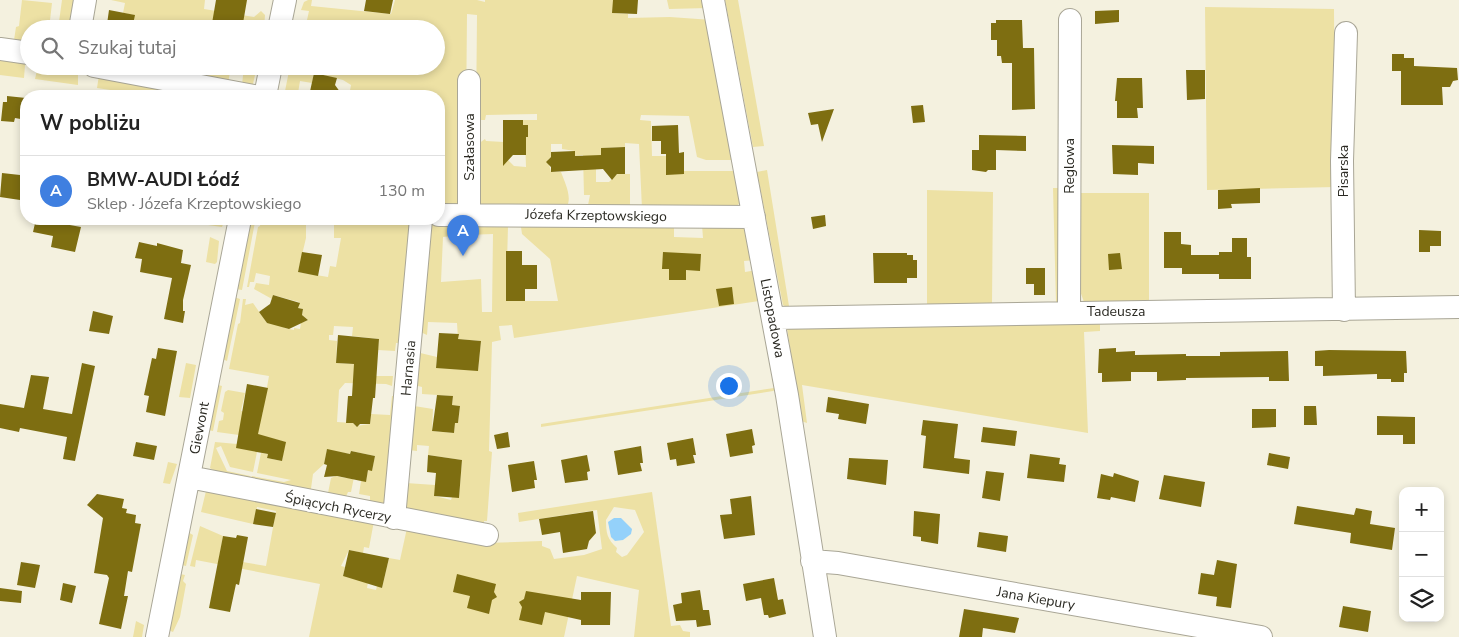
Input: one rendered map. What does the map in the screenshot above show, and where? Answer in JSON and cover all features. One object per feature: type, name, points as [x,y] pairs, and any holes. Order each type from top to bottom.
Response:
[{"type":"street","points":[[82,20],[85,0]]},
{"type":"street","points":[[280,20],[284,0]]},
{"type":"street","name":"Listopadowa","points":[[713,0],[787,395],[825,637]]},
{"type":"street","name":"Reglowa","points":[[1069,312],[1070,20]]},
{"type":"street","name":"Pisarska","points":[[1344,310],[1342,161],[1346,33]]},
{"type":"street","points":[[0,49],[20,52]]},
{"type":"street","points":[[142,75],[222,90]]},
{"type":"street","points":[[265,90],[269,75]]},
{"type":"street","name":"Szałasowa","points":[[469,81],[469,214]]},
{"type":"street","name":"Józefa Krzeptowskiego","points":[[445,215],[754,217]]},
{"type":"street","name":"Giewont","points":[[157,637],[239,225]]},
{"type":"street","name":"Harnasia","points":[[394,518],[420,225]]},
{"type":"street","name":"Tadeusza","points":[[772,318],[1459,307]]},
{"type":"street","name":"Śpiących Rycerzy","points":[[189,477],[394,518],[486,534]]},
{"type":"street","name":"Jana Kiepury","points":[[812,562],[838,563],[1261,637]]},
{"type":"shaded area","points":[[22,0],[52,3],[50,20],[20,20],[20,43],[14,40],[16,27],[19,26]]},
{"type":"shaded area","points":[[62,0],[79,0],[76,20],[59,20]]},
{"type":"shaded area","points":[[111,0],[205,0],[204,9],[254,17],[261,11],[265,15],[265,20],[133,20],[134,15],[123,13],[125,3]]},
{"type":"shaded area","points":[[312,0],[311,6],[391,14],[395,0],[477,0],[485,2],[485,0],[613,0],[613,13],[628,14],[628,18],[670,17],[712,20],[733,160],[706,160],[697,157],[689,116],[641,115],[640,120],[651,121],[652,156],[666,156],[666,174],[684,174],[684,171],[735,171],[741,201],[737,206],[728,209],[642,209],[639,144],[625,143],[625,147],[601,148],[601,163],[596,163],[596,182],[609,182],[617,174],[630,174],[630,206],[588,205],[590,195],[584,195],[583,155],[575,156],[575,151],[562,149],[562,144],[551,144],[551,157],[548,160],[551,172],[561,172],[568,190],[569,200],[566,208],[476,207],[478,144],[485,139],[486,141],[504,142],[503,155],[514,166],[526,167],[525,137],[528,137],[528,125],[523,125],[523,120],[537,120],[537,114],[486,115],[485,120],[476,120],[477,15],[467,14],[466,120],[461,209],[445,209],[445,90],[350,90],[351,85],[343,80],[322,75],[445,75],[445,20],[307,20],[309,11],[301,10],[304,2]]},
{"type":"shaded area","points":[[667,0],[707,0],[708,8],[669,9]]},
{"type":"shaded area","points":[[725,0],[738,0],[764,146],[753,147]]},
{"type":"shaded area","points":[[1205,7],[1334,9],[1335,187],[1207,190]]},
{"type":"shaded area","points":[[0,57],[20,60],[20,75],[24,75],[24,78],[0,75]]},
{"type":"shaded area","points":[[36,75],[78,75],[78,85],[35,79]]},
{"type":"shaded area","points":[[99,75],[166,90],[110,90],[97,88]]},
{"type":"shaded area","points":[[203,75],[230,75],[228,84],[202,79]]},
{"type":"shaded area","points":[[243,75],[255,75],[253,84],[242,85]]},
{"type":"shaded area","points":[[288,75],[314,75],[312,83],[300,81],[298,90],[285,90]]},
{"type":"shaded area","points":[[767,170],[789,306],[875,305],[876,309],[790,309],[783,305],[757,172]]},
{"type":"shaded area","points":[[1053,188],[1067,188],[1062,302],[1056,303]]},
{"type":"shaded area","points":[[927,190],[993,192],[992,304],[927,305]]},
{"type":"shaded area","points":[[1078,193],[1149,193],[1149,302],[1084,302],[1079,288]]},
{"type":"shaded area","points":[[470,221],[508,226],[506,301],[558,301],[550,259],[522,234],[521,227],[525,221],[674,225],[674,237],[703,238],[702,225],[743,224],[756,260],[744,261],[745,272],[757,270],[759,301],[514,338],[512,325],[499,326],[501,340],[492,342],[489,451],[492,452],[487,521],[484,521],[484,529],[406,509],[406,483],[435,485],[435,496],[451,500],[452,497],[459,498],[462,460],[428,455],[429,446],[417,445],[417,451],[409,450],[414,406],[433,409],[432,431],[454,433],[455,423],[458,423],[460,406],[452,405],[453,396],[422,394],[422,387],[414,385],[412,351],[437,357],[436,367],[478,370],[481,341],[458,339],[457,323],[428,322],[427,335],[416,330],[429,225],[445,225],[446,222],[451,228],[452,236],[443,237],[441,282],[481,279],[482,312],[492,312],[493,234],[466,235],[465,227]]},
{"type":"shaded area","points":[[254,225],[242,290],[236,289],[249,226]]},
{"type":"shaded area","points":[[260,225],[306,225],[306,238],[298,272],[328,277],[330,266],[336,267],[341,238],[334,238],[334,225],[416,226],[404,343],[396,343],[395,351],[378,350],[379,339],[352,336],[353,327],[334,326],[333,335],[329,335],[329,340],[337,341],[336,363],[369,365],[369,376],[393,376],[392,386],[386,384],[345,383],[339,390],[337,422],[353,423],[356,426],[370,424],[371,414],[390,415],[392,396],[401,397],[388,503],[370,507],[370,496],[359,494],[361,481],[366,480],[368,470],[372,470],[375,456],[351,451],[350,454],[327,450],[324,464],[313,474],[310,496],[212,474],[213,470],[210,468],[215,442],[237,444],[257,452],[253,472],[230,467],[221,446],[216,448],[227,471],[250,476],[251,478],[252,476],[284,482],[291,480],[257,473],[261,453],[268,454],[267,458],[282,461],[285,442],[240,430],[239,435],[217,432],[219,421],[223,420],[224,413],[221,411],[225,392],[228,390],[245,393],[241,411],[262,415],[269,376],[229,369],[238,324],[240,323],[243,299],[246,299],[245,305],[253,303],[267,323],[272,320],[285,328],[294,330],[294,328],[300,329],[301,323],[308,320],[302,315],[303,309],[298,308],[299,302],[273,295],[272,299],[254,289],[256,283],[269,285],[270,276],[256,273],[254,282],[250,282],[249,287],[247,287],[258,227]]},
{"type":"shaded area","points":[[210,237],[219,241],[217,262],[215,264],[206,262]]},
{"type":"shaded area","points":[[234,297],[240,299],[227,361],[220,358]]},
{"type":"shaded area","points":[[1100,323],[1100,331],[1084,332],[1088,433],[802,385],[807,423],[801,421],[787,328]]},
{"type":"shaded area","points":[[769,356],[777,389],[773,391],[541,427],[541,424],[774,388]]},
{"type":"shaded area","points":[[186,363],[196,365],[190,398],[179,397]]},
{"type":"shaded area","points":[[218,385],[222,386],[213,431],[208,430]]},
{"type":"shaded area","points":[[168,462],[177,464],[170,484],[163,483]]},
{"type":"shaded area","points":[[347,475],[354,477],[351,492],[348,492],[344,501],[327,498],[331,478],[336,476],[346,478]]},
{"type":"shaded area","points":[[206,491],[374,521],[369,548],[364,547],[363,553],[349,550],[341,566],[345,567],[343,576],[369,576],[367,588],[376,590],[377,586],[382,588],[389,558],[400,560],[407,528],[486,543],[542,541],[542,546],[550,549],[554,559],[584,555],[602,549],[597,510],[519,522],[518,513],[652,492],[671,626],[680,625],[683,631],[690,632],[690,637],[634,637],[639,590],[577,576],[564,637],[309,637],[320,584],[196,560],[195,567],[190,566],[200,526],[223,536],[219,558],[266,566],[276,511],[257,507],[253,524],[201,512]],"holes":[[[614,507],[635,510],[644,532],[627,555],[622,557],[616,552],[617,548],[608,536],[606,520]]]},
{"type":"shaded area","points":[[186,531],[193,535],[186,566],[182,565]]},
{"type":"shaded area","points":[[180,574],[185,575],[183,581],[186,584],[180,617],[173,632],[168,630]]},
{"type":"shaded area","points":[[136,621],[144,625],[142,637],[133,637]]},
{"type":"water","points":[[614,518],[621,518],[632,529],[631,534],[623,540],[615,541],[611,537],[608,522]]},
{"type":"building","points":[[216,0],[247,0],[244,20],[213,20]]},
{"type":"building","points":[[366,0],[393,0],[390,14],[364,11]]},
{"type":"building","points":[[613,0],[638,0],[637,14],[612,13]]},
{"type":"building","points":[[109,10],[135,15],[134,20],[108,20]]},
{"type":"building","points":[[1119,10],[1119,22],[1095,24],[1095,11]]},
{"type":"building","points":[[996,20],[1022,20],[1023,48],[1034,48],[1035,109],[1012,110],[1012,63],[1002,63],[1001,56],[997,56],[997,40],[991,40],[991,23],[996,23]]},
{"type":"building","points":[[1392,54],[1404,54],[1404,58],[1414,58],[1414,66],[1457,68],[1458,80],[1453,81],[1450,87],[1442,87],[1443,105],[1401,105],[1401,71],[1392,71]]},
{"type":"building","points":[[1186,70],[1205,70],[1205,99],[1187,100]]},
{"type":"building","points":[[314,75],[337,78],[335,85],[339,90],[310,90]]},
{"type":"building","points":[[1117,78],[1142,78],[1143,108],[1137,108],[1138,118],[1117,118],[1117,101],[1115,101]]},
{"type":"building","points":[[7,96],[20,97],[20,119],[15,118],[14,122],[1,121],[3,102],[7,102]]},
{"type":"building","points":[[923,105],[925,122],[913,123],[911,106]]},
{"type":"building","points":[[834,109],[822,142],[818,124],[811,125],[808,113]]},
{"type":"building","points":[[503,120],[523,120],[523,125],[528,125],[528,137],[526,137],[526,155],[513,155],[503,166]]},
{"type":"building","points":[[678,125],[679,153],[684,152],[684,174],[666,175],[666,154],[661,154],[661,141],[652,141],[652,126]]},
{"type":"building","points":[[979,135],[1026,136],[1026,151],[996,150],[996,170],[988,170],[986,172],[972,170],[972,150],[979,150]]},
{"type":"building","points":[[1112,145],[1154,146],[1154,164],[1138,163],[1138,175],[1113,174]]},
{"type":"building","points":[[625,147],[625,174],[617,174],[612,180],[603,169],[551,172],[551,167],[546,162],[551,157],[551,152],[575,151],[575,156],[601,155],[601,148]]},
{"type":"building","points":[[2,173],[20,175],[20,200],[0,197]]},
{"type":"building","points":[[1260,188],[1260,203],[1231,204],[1232,208],[1218,209],[1218,190]]},
{"type":"building","points":[[825,215],[826,226],[813,229],[811,217]]},
{"type":"building","points":[[35,225],[70,225],[81,227],[75,252],[51,247],[53,236],[33,232]]},
{"type":"building","points":[[1419,230],[1441,231],[1441,246],[1430,246],[1430,252],[1419,252]]},
{"type":"building","points":[[1164,232],[1181,232],[1181,244],[1191,245],[1191,255],[1219,255],[1219,252],[1232,252],[1232,238],[1247,238],[1247,257],[1251,257],[1251,279],[1219,279],[1219,274],[1182,274],[1182,268],[1164,268]]},
{"type":"building","points":[[139,242],[157,246],[157,243],[183,250],[181,263],[191,265],[183,300],[183,311],[185,311],[183,323],[164,319],[172,278],[140,272],[142,259],[135,258]]},
{"type":"building","points":[[506,251],[522,251],[522,265],[537,265],[537,289],[525,289],[525,301],[506,301]]},
{"type":"building","points":[[302,252],[322,255],[318,276],[298,272]]},
{"type":"building","points":[[663,252],[701,254],[700,271],[686,270],[686,280],[669,280],[669,269],[662,269]]},
{"type":"building","points":[[873,253],[907,253],[907,255],[913,255],[913,260],[917,260],[917,278],[907,278],[907,283],[874,283]]},
{"type":"building","points":[[1120,253],[1122,269],[1109,270],[1108,254]]},
{"type":"building","points":[[1026,268],[1045,268],[1045,295],[1034,295],[1034,284],[1026,284]]},
{"type":"building","points":[[732,287],[734,304],[719,306],[716,289]]},
{"type":"building","points":[[273,295],[300,303],[298,308],[303,309],[302,315],[308,320],[289,329],[267,323],[259,312],[270,304]]},
{"type":"building","points":[[93,311],[113,316],[109,334],[89,331]]},
{"type":"building","points":[[439,333],[459,334],[458,339],[481,341],[478,371],[436,368]]},
{"type":"building","points":[[338,335],[379,339],[375,398],[373,398],[370,424],[360,424],[357,427],[353,423],[346,423],[348,396],[352,396],[354,364],[336,363]]},
{"type":"building","points":[[158,348],[177,351],[165,416],[146,412],[149,396],[144,395],[152,358],[156,359]]},
{"type":"building","points":[[1116,348],[1116,352],[1135,351],[1135,355],[1186,354],[1186,356],[1220,356],[1220,352],[1288,351],[1289,381],[1269,381],[1269,377],[1186,378],[1186,380],[1157,381],[1157,372],[1131,372],[1131,381],[1102,382],[1102,373],[1098,373],[1099,349]]},
{"type":"building","points":[[1315,351],[1406,351],[1407,373],[1404,373],[1404,382],[1391,382],[1391,379],[1377,379],[1377,374],[1323,376],[1323,366],[1315,366]]},
{"type":"building","points":[[82,363],[95,366],[75,461],[63,459],[67,437],[20,428],[19,432],[0,428],[0,404],[24,408],[31,375],[49,377],[43,409],[72,414]]},
{"type":"building","points":[[247,384],[268,388],[258,434],[286,442],[282,461],[267,458],[268,454],[236,448]]},
{"type":"building","points":[[437,395],[453,396],[452,405],[460,406],[458,423],[455,423],[454,433],[432,431]]},
{"type":"building","points":[[828,397],[869,404],[866,424],[838,419],[839,414],[826,412]]},
{"type":"building","points":[[1304,406],[1316,406],[1317,425],[1304,425]]},
{"type":"building","points":[[1252,409],[1276,409],[1276,427],[1252,428]]},
{"type":"building","points":[[1377,416],[1415,417],[1415,444],[1403,444],[1403,435],[1377,435]]},
{"type":"building","points":[[923,420],[958,424],[954,458],[970,460],[969,474],[923,468],[926,436],[921,435]]},
{"type":"building","points":[[983,427],[1017,431],[1015,446],[981,442]]},
{"type":"building","points":[[752,429],[755,445],[752,446],[753,453],[730,457],[726,434]]},
{"type":"building","points":[[508,432],[510,447],[497,449],[494,435]]},
{"type":"building","points":[[693,438],[696,455],[693,455],[695,463],[677,466],[676,459],[670,460],[667,443]]},
{"type":"building","points":[[136,442],[157,446],[154,460],[133,456]]},
{"type":"building","points":[[641,446],[643,463],[640,463],[642,471],[618,475],[614,451]]},
{"type":"building","points":[[327,449],[350,454],[351,451],[375,456],[372,471],[368,470],[366,482],[337,476],[324,477],[327,465],[324,464]]},
{"type":"building","points":[[1269,453],[1290,457],[1288,469],[1267,465]]},
{"type":"building","points":[[1030,454],[1060,458],[1059,464],[1066,465],[1064,482],[1027,478]]},
{"type":"building","points":[[428,455],[462,460],[459,498],[434,496],[436,473],[427,472]]},
{"type":"building","points":[[587,455],[590,471],[587,472],[588,480],[565,483],[561,460]]},
{"type":"building","points":[[849,458],[888,460],[886,485],[847,479]]},
{"type":"building","points":[[534,461],[537,480],[534,480],[535,488],[512,492],[508,465]]},
{"type":"building","points":[[986,471],[1004,473],[1000,501],[982,498]]},
{"type":"building","points":[[1114,473],[1139,481],[1135,502],[1111,497],[1110,500],[1097,498],[1101,474],[1113,477]]},
{"type":"building","points":[[1164,475],[1205,482],[1201,507],[1159,499]]},
{"type":"building","points":[[97,494],[124,499],[122,508],[127,509],[126,513],[136,515],[135,523],[141,524],[132,572],[128,571],[124,596],[128,596],[121,629],[99,624],[109,578],[107,575],[94,573],[103,518],[87,505]]},
{"type":"building","points":[[751,496],[755,535],[724,539],[720,515],[732,514],[730,499]]},
{"type":"building","points":[[1297,506],[1354,515],[1356,508],[1372,511],[1370,524],[1395,528],[1392,550],[1350,543],[1351,533],[1294,524]]},
{"type":"building","points":[[256,509],[276,513],[273,527],[253,524]]},
{"type":"building","points":[[593,511],[596,533],[589,541],[587,549],[563,553],[560,532],[542,535],[539,519]]},
{"type":"building","points":[[914,511],[940,514],[938,544],[921,541],[921,537],[913,536]]},
{"type":"building","points":[[979,532],[1008,536],[1006,552],[977,547]]},
{"type":"building","points":[[237,535],[248,537],[239,585],[236,584],[230,612],[209,608],[223,536],[236,538]]},
{"type":"building","points":[[349,550],[389,558],[382,588],[343,576]]},
{"type":"building","points":[[1217,560],[1237,564],[1231,608],[1216,606],[1217,597],[1198,594],[1201,573],[1214,575]]},
{"type":"building","points":[[21,562],[40,565],[35,588],[17,585]]},
{"type":"building","points":[[457,574],[496,584],[494,592],[497,597],[492,600],[489,614],[467,608],[470,596],[453,592]]},
{"type":"building","points":[[774,578],[778,600],[783,599],[786,614],[769,618],[768,615],[764,615],[761,598],[746,601],[743,584]]},
{"type":"building","points":[[63,583],[76,586],[72,603],[60,600]]},
{"type":"building","points":[[0,588],[22,591],[21,603],[0,601]]},
{"type":"building","points":[[700,590],[703,610],[709,610],[711,625],[697,627],[696,620],[676,621],[673,605],[682,603],[681,593]]},
{"type":"building","points":[[526,591],[581,600],[581,592],[611,592],[610,625],[581,625],[581,620],[545,612],[542,625],[519,620],[522,607],[519,602],[524,599]]},
{"type":"building","points":[[1343,606],[1371,611],[1368,632],[1339,627]]},
{"type":"building","points":[[964,609],[1019,618],[1015,633],[983,628],[982,637],[959,637]]},
{"type":"place","name":"BMW-AUDI Łódź","points":[[463,256]]}]
